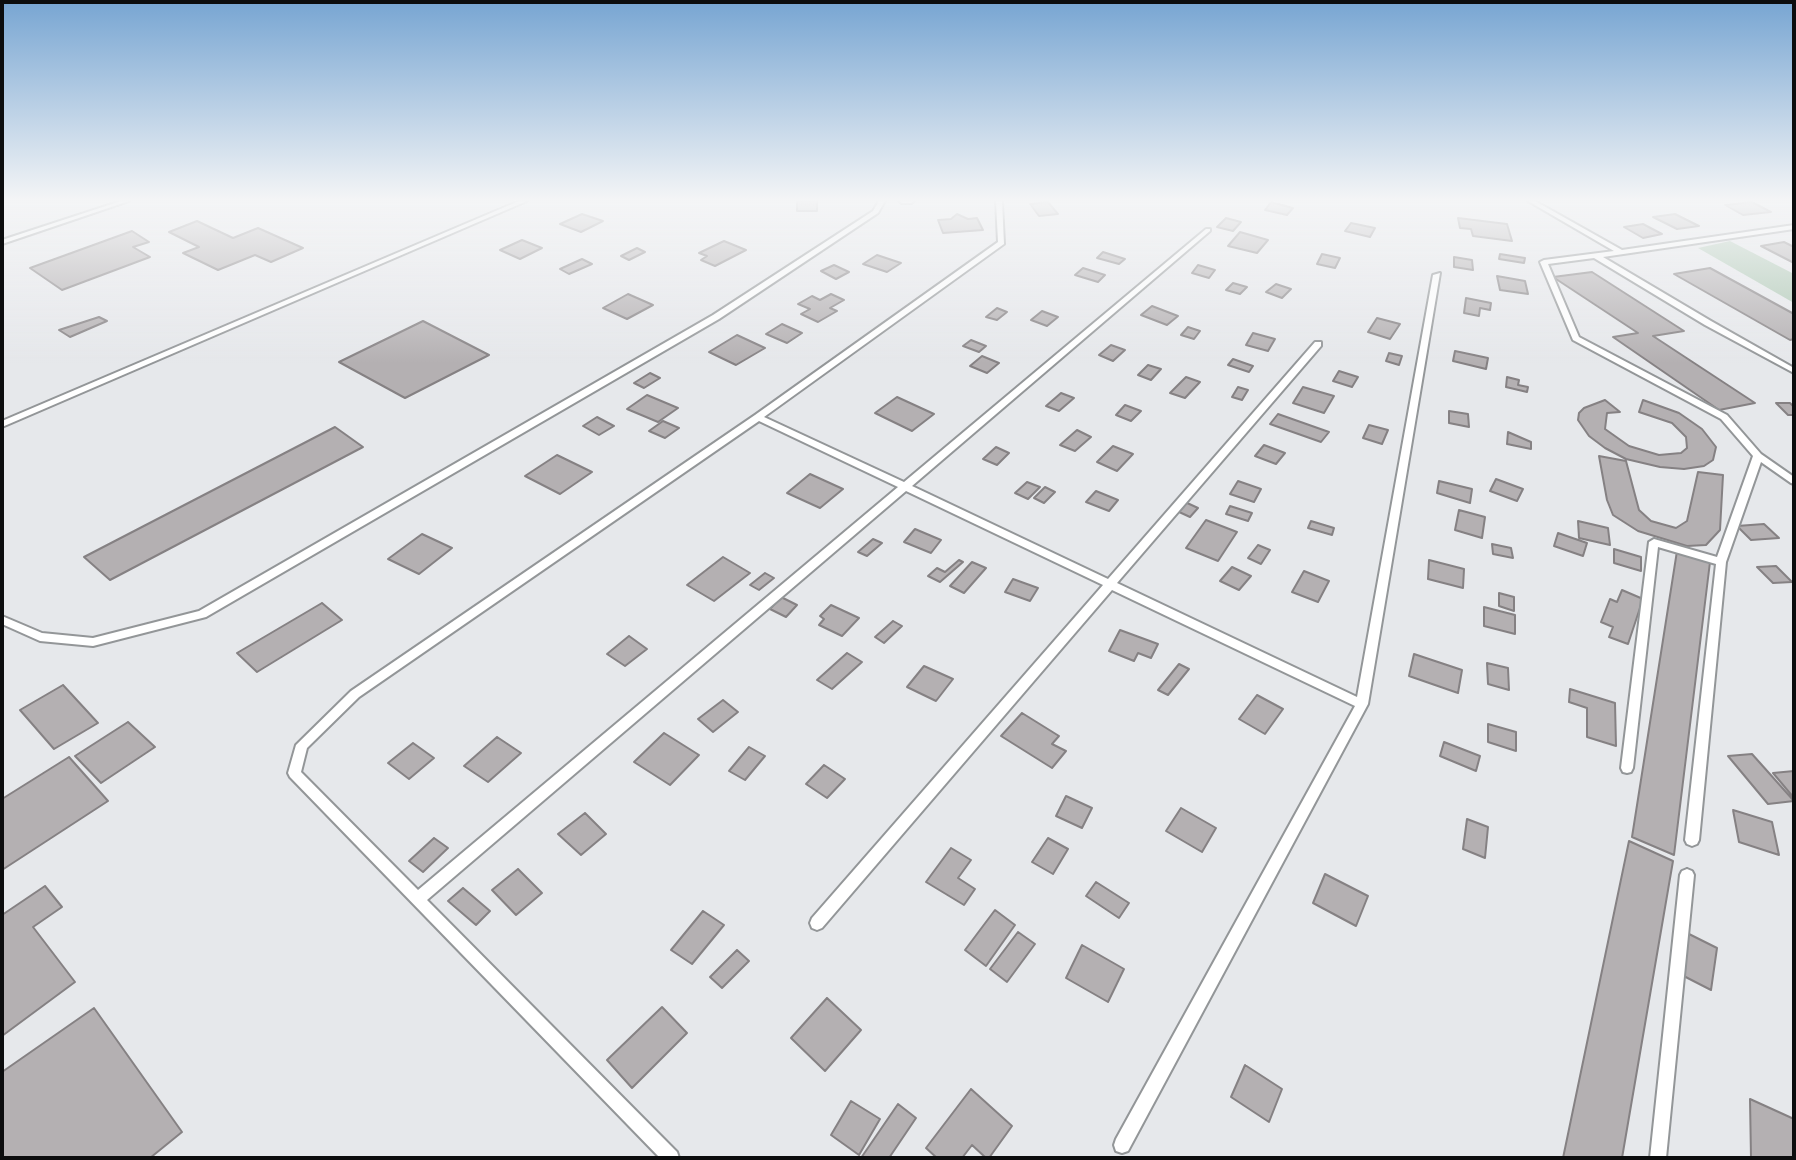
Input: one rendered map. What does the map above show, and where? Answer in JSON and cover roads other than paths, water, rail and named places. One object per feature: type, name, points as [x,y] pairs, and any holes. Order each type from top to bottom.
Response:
[{"type":"lane","points":[[2,424],[397,255]]},
{"type":"lane","points":[[2,620],[40,637],[93,642],[202,614],[716,317],[810,255]]},
{"type":"lane","points":[[671,1158],[294,773],[302,745],[355,694],[758,417],[985,255]]},
{"type":"lane","points":[[418,899],[1178,255]]},
{"type":"lane","points":[[1594,255],[1544,262],[1576,338],[1724,417],[1758,456],[1794,481]]},
{"type":"lane","points":[[1595,255],[1707,323],[1794,371]]},
{"type":"lane","points":[[1122,1145],[1362,704],[1437,275]]},
{"type":"lane","points":[[817,923],[1318,344]]},
{"type":"lane","points":[[758,417],[1362,704]]},
{"type":"lane","points":[[1692,840],[1721,562],[1758,456]]},
{"type":"lane","points":[[1627,768],[1654,542],[1721,562]]},
{"type":"lane","points":[[1658,1158],[1687,875]]}]
